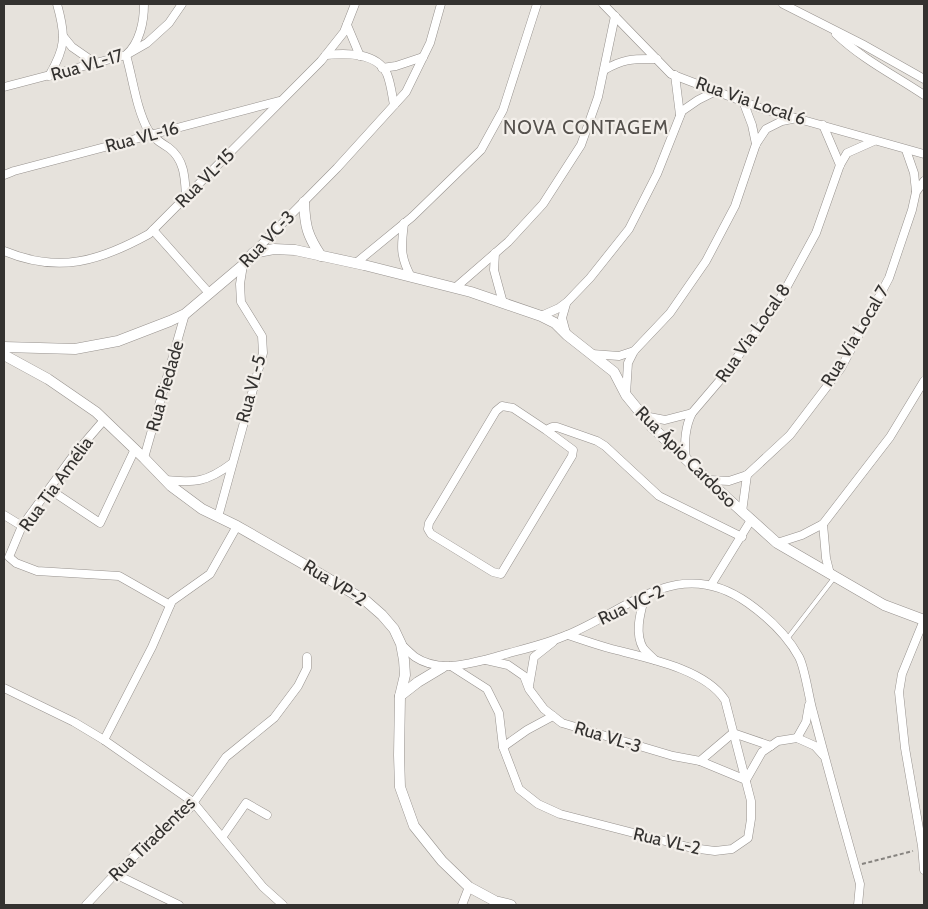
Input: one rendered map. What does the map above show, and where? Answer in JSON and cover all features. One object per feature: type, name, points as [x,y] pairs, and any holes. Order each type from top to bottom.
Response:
[{"type":"street","points":[[49,76],[58,60],[63,36],[63,27],[57,4]]},
{"type":"street","points":[[144,4],[144,17],[138,38],[126,55],[141,112],[152,135],[174,152],[182,166],[186,197]]},
{"type":"street","name":"Rua VL-17","points":[[4,87],[126,55],[147,43],[169,23],[182,4]]},
{"type":"street","name":"Rua VL-15","points":[[4,251],[39,261],[66,263],[86,260],[120,250],[149,234],[326,55],[344,32],[355,4]]},
{"type":"street","name":"Rua VC-3","points":[[4,347],[75,349],[118,341],[170,322],[185,314],[243,265],[337,168],[406,92],[430,43],[441,4]]},
{"type":"street","points":[[356,264],[404,223],[481,150],[503,110],[536,4]]},
{"type":"street","name":"Rua Via Local 6","points":[[603,4],[671,74],[760,108],[924,154]]},
{"type":"street","points":[[783,5],[924,78]]},
{"type":"street","points":[[455,288],[508,242],[543,204],[581,146],[598,97],[614,16]]},
{"type":"street","points":[[347,25],[360,56]]},
{"type":"street","points":[[830,28],[856,52],[924,95]]},
{"type":"street","points":[[63,36],[72,47],[94,64]]},
{"type":"street","points":[[326,55],[342,53],[360,56],[378,63],[386,73],[394,105]]},
{"type":"street","points":[[382,68],[396,66],[423,57]]},
{"type":"street","points":[[604,70],[619,62],[630,59],[657,59]]},
{"type":"street","points":[[675,75],[680,115]]},
{"type":"street","points":[[4,79],[14,85]]},
{"type":"street","points":[[541,316],[567,302],[590,278],[629,229],[657,174],[682,111],[716,91]]},
{"type":"street","name":"Rua VL-16","points":[[4,175],[14,170],[281,101]]},
{"type":"street","points":[[743,101],[752,125],[756,144]]},
{"type":"street","points":[[626,395],[628,363],[634,352],[670,313],[706,262],[735,206],[756,144],[766,129],[782,121],[799,118]]},
{"type":"street","points":[[822,125],[840,165]]},
{"type":"street","name":"Rua Via Local 8","points":[[686,459],[684,445],[687,422],[692,412],[721,379],[779,301],[816,233],[840,165],[847,153],[874,141]]},
{"type":"street","name":"Rua Via Local 7","points":[[709,480],[729,481],[747,475],[790,435],[840,368],[889,278],[912,210],[916,192],[914,173],[906,150]]},
{"type":"street","name":"Rua Via Local 7","points":[[916,192],[924,180]]},
{"type":"street","points":[[304,202],[305,225],[312,242],[321,256]]},
{"type":"street","points":[[404,223],[401,246],[403,263],[411,277]]},
{"type":"street","points":[[153,230],[209,293]]},
{"type":"street","name":"Rua Ápio Cardoso","points":[[253,253],[274,249],[295,250],[455,288],[541,316],[555,324],[566,335],[614,372],[626,395],[642,415],[686,459],[777,543],[884,605],[924,620]]},
{"type":"street","points":[[495,253],[494,270],[503,303]]},
{"type":"street","name":"Rua VL-5","points":[[218,517],[231,464],[263,354],[262,336],[241,302],[240,284],[243,265]]},
{"type":"street","points":[[566,335],[562,318],[567,302]]},
{"type":"street","name":"Rua Piedade","points":[[144,458],[185,314]]},
{"type":"street","points":[[591,354],[619,356],[634,352]]},
{"type":"street","name":"Rua VP-2","points":[[4,355],[48,379],[96,412],[171,486],[202,509],[237,526],[366,601],[382,615],[394,629],[401,644],[404,660],[405,675],[400,696],[400,787],[414,826],[442,861],[469,887],[495,901],[511,905]]},
{"type":"street","points":[[777,543],[802,535],[823,524],[890,437],[924,381]]},
{"type":"street","points":[[502,406],[513,408],[546,430],[573,450],[572,456],[501,574],[493,572],[432,534],[428,529],[429,523],[496,410],[502,406]]},
{"type":"street","points":[[642,415],[665,420],[692,412]]},
{"type":"street","name":"Rua Tia Amélia","points":[[104,420],[73,456],[22,526],[9,557],[16,563],[37,571],[119,576],[170,605]]},
{"type":"street","points":[[546,430],[557,427],[597,441],[605,446],[659,496],[742,537]]},
{"type":"street","points":[[49,489],[100,523],[135,449]]},
{"type":"street","points":[[165,480],[187,482],[207,479],[231,464]]},
{"type":"street","points":[[742,512],[747,475]]},
{"type":"street","points":[[4,516],[22,526]]},
{"type":"street","points":[[711,584],[751,520]]},
{"type":"street","points":[[823,524],[826,558],[833,575]]},
{"type":"street","points":[[104,740],[152,646],[172,601],[210,574],[237,526]]},
{"type":"street","name":"Rua VC-2","points":[[447,666],[484,660],[568,635],[645,595],[689,582],[711,584],[747,602],[787,639],[801,659],[810,702],[860,884],[858,905]]},
{"type":"street","points":[[645,595],[639,619],[641,638],[643,648],[656,661]]},
{"type":"street","points":[[924,620],[904,667],[899,692],[905,748],[922,846],[924,870]]},
{"type":"street","name":"Rua VL-2","points":[[447,666],[487,689],[499,713],[503,747],[519,789],[538,804],[560,814],[692,848],[715,851],[732,849],[748,838],[751,801],[725,700],[719,691],[710,684],[674,665],[568,635]]},
{"type":"street","points":[[529,689],[534,657],[556,639]]},
{"type":"street","points":[[401,644],[415,656],[428,663],[447,666]]},
{"type":"street","name":"Rua Tiradentes","points":[[86,905],[155,836],[189,809],[226,758],[274,718],[298,686],[307,668],[307,657]]},
{"type":"street","name":"Rua VL-3","points":[[484,660],[508,664],[524,676],[529,689],[544,709],[562,723],[673,756],[700,760],[746,780]]},
{"type":"street","points":[[400,696],[418,682],[447,666]]},
{"type":"street","points":[[4,688],[74,722],[104,740],[193,802],[223,836],[257,880],[273,898],[283,905]]},
{"type":"street","points":[[797,738],[806,722],[810,702]]},
{"type":"street","points":[[503,747],[527,730],[553,716]]},
{"type":"street","points":[[700,760],[733,733],[771,746]]},
{"type":"street","points":[[746,780],[762,752],[778,741],[797,738],[815,746],[825,757]]},
{"type":"street","points":[[223,836],[246,803],[267,816]]},
{"type":"street","points":[[115,874],[179,905]]},
{"type":"street","points":[[462,905],[469,887]]},
{"type":"lane","points":[[787,639],[833,575]]},
{"type":"path","points":[[855,865],[911,852],[922,846]]},
{"type":"district","name":"NOVA CONTAGEM","points":[[586,127]]}]
